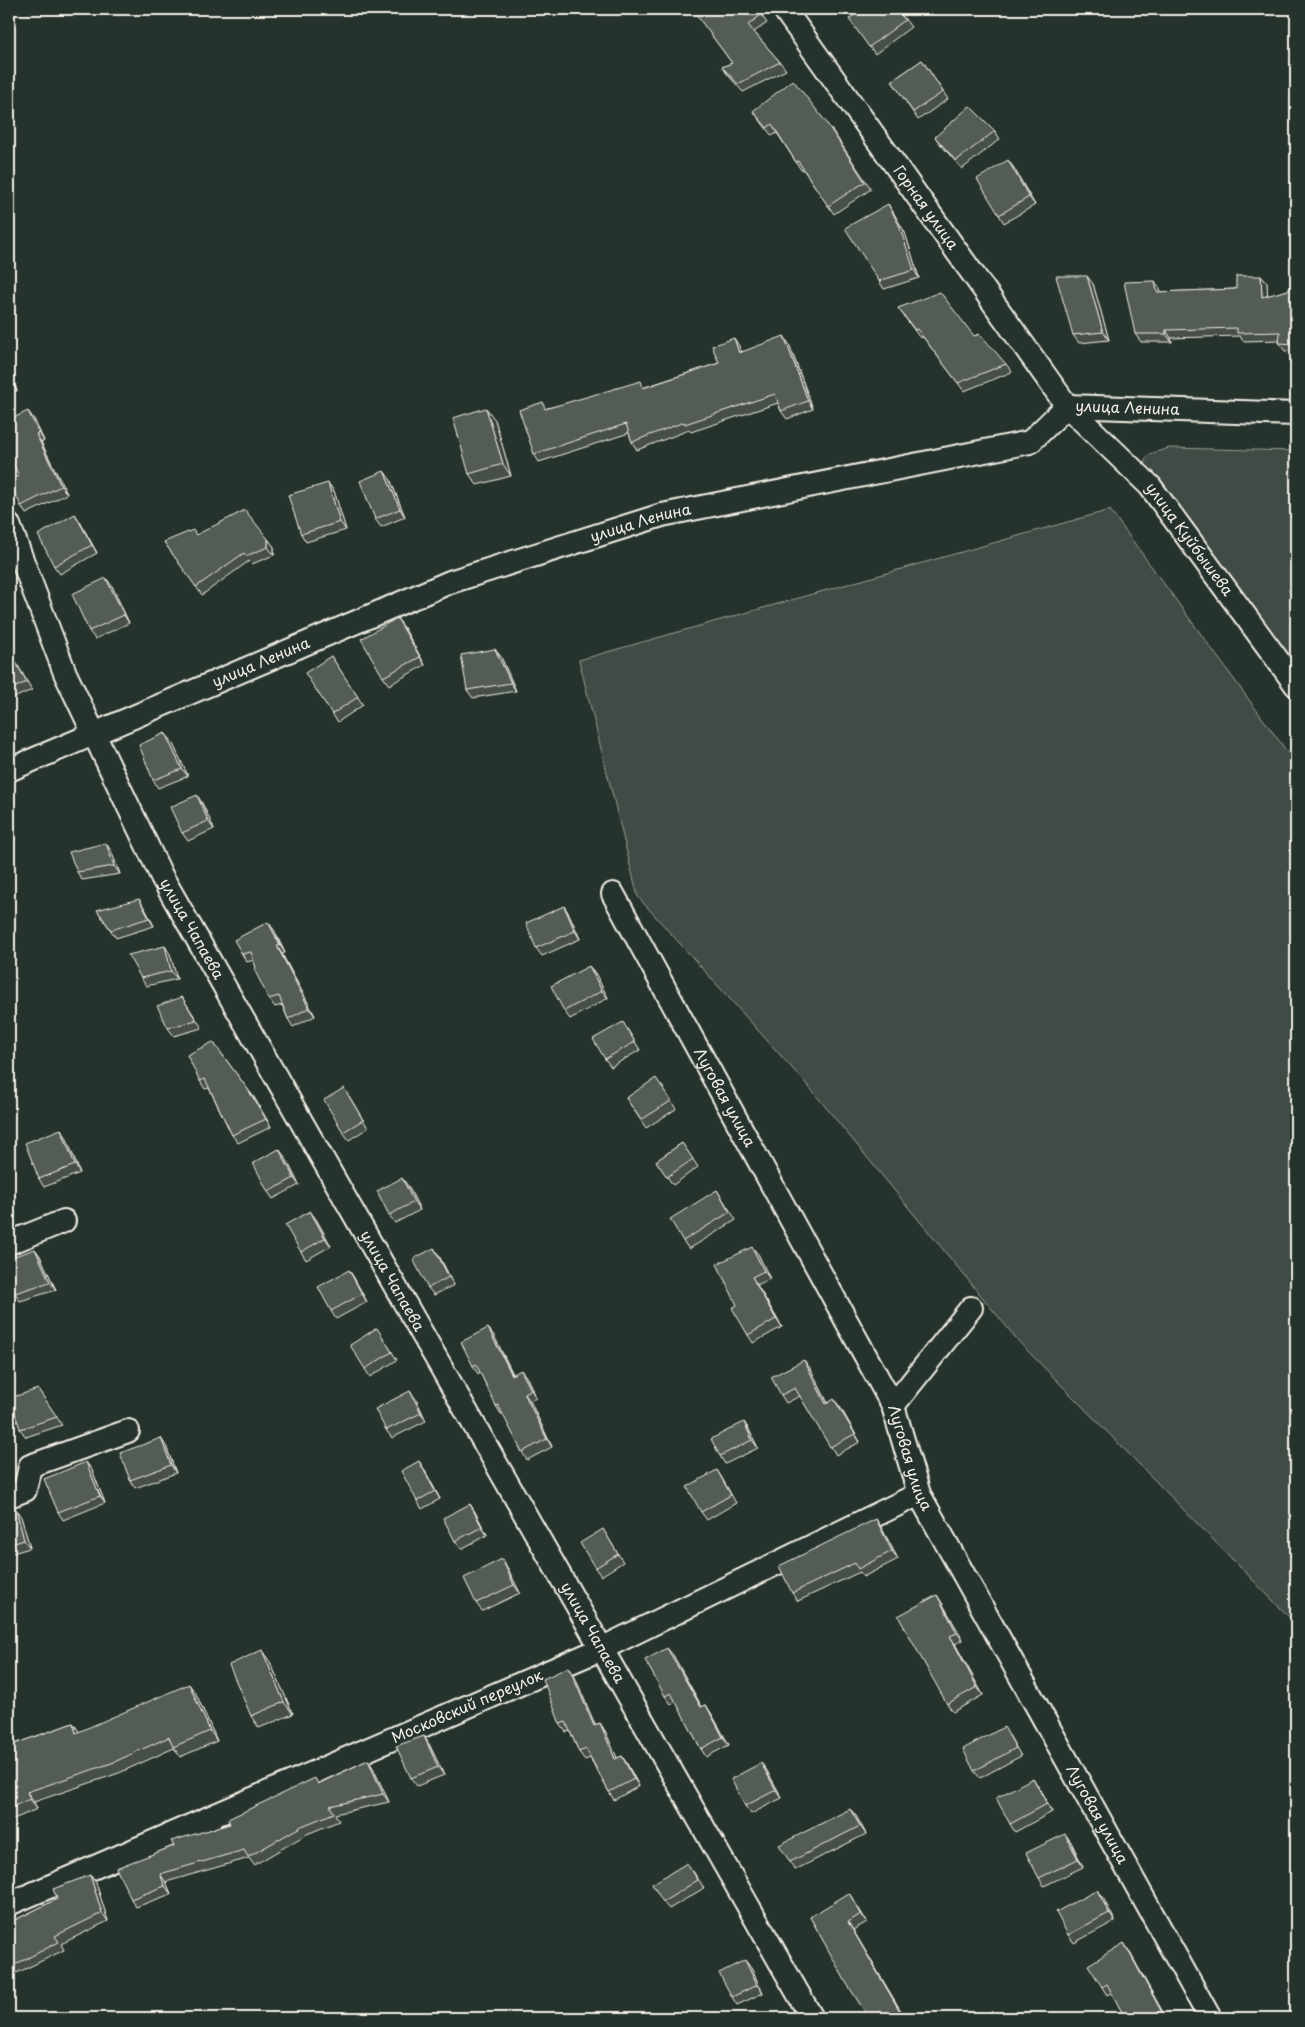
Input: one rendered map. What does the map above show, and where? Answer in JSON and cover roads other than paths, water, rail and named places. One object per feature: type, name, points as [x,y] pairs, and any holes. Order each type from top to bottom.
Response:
[{"type":"street","name":"Горная улица","points":[[784,9],[1067,406]]},
{"type":"street","name":"улица Ленина","points":[[9,770],[450,582],[662,515],[1030,442],[1067,406],[1296,414]]},
{"type":"street","name":"улица Куйбышева","points":[[1067,406],[1150,486],[1296,685]]},
{"type":"street","name":"улица Чапаева","points":[[9,525],[65,672],[162,877],[812,2018]]},
{"type":"street","name":"Луговая улица","points":[[613,894],[893,1406],[919,1494],[1210,2018]]},
{"type":"street","points":[[9,1244],[64,1221]]},
{"type":"street","points":[[893,1406],[971,1308]]},
{"type":"street","points":[[9,1496],[25,1490],[30,1466],[128,1431]]},
{"type":"street","name":"Московский переулок","points":[[9,1904],[601,1649],[919,1494]]}]
